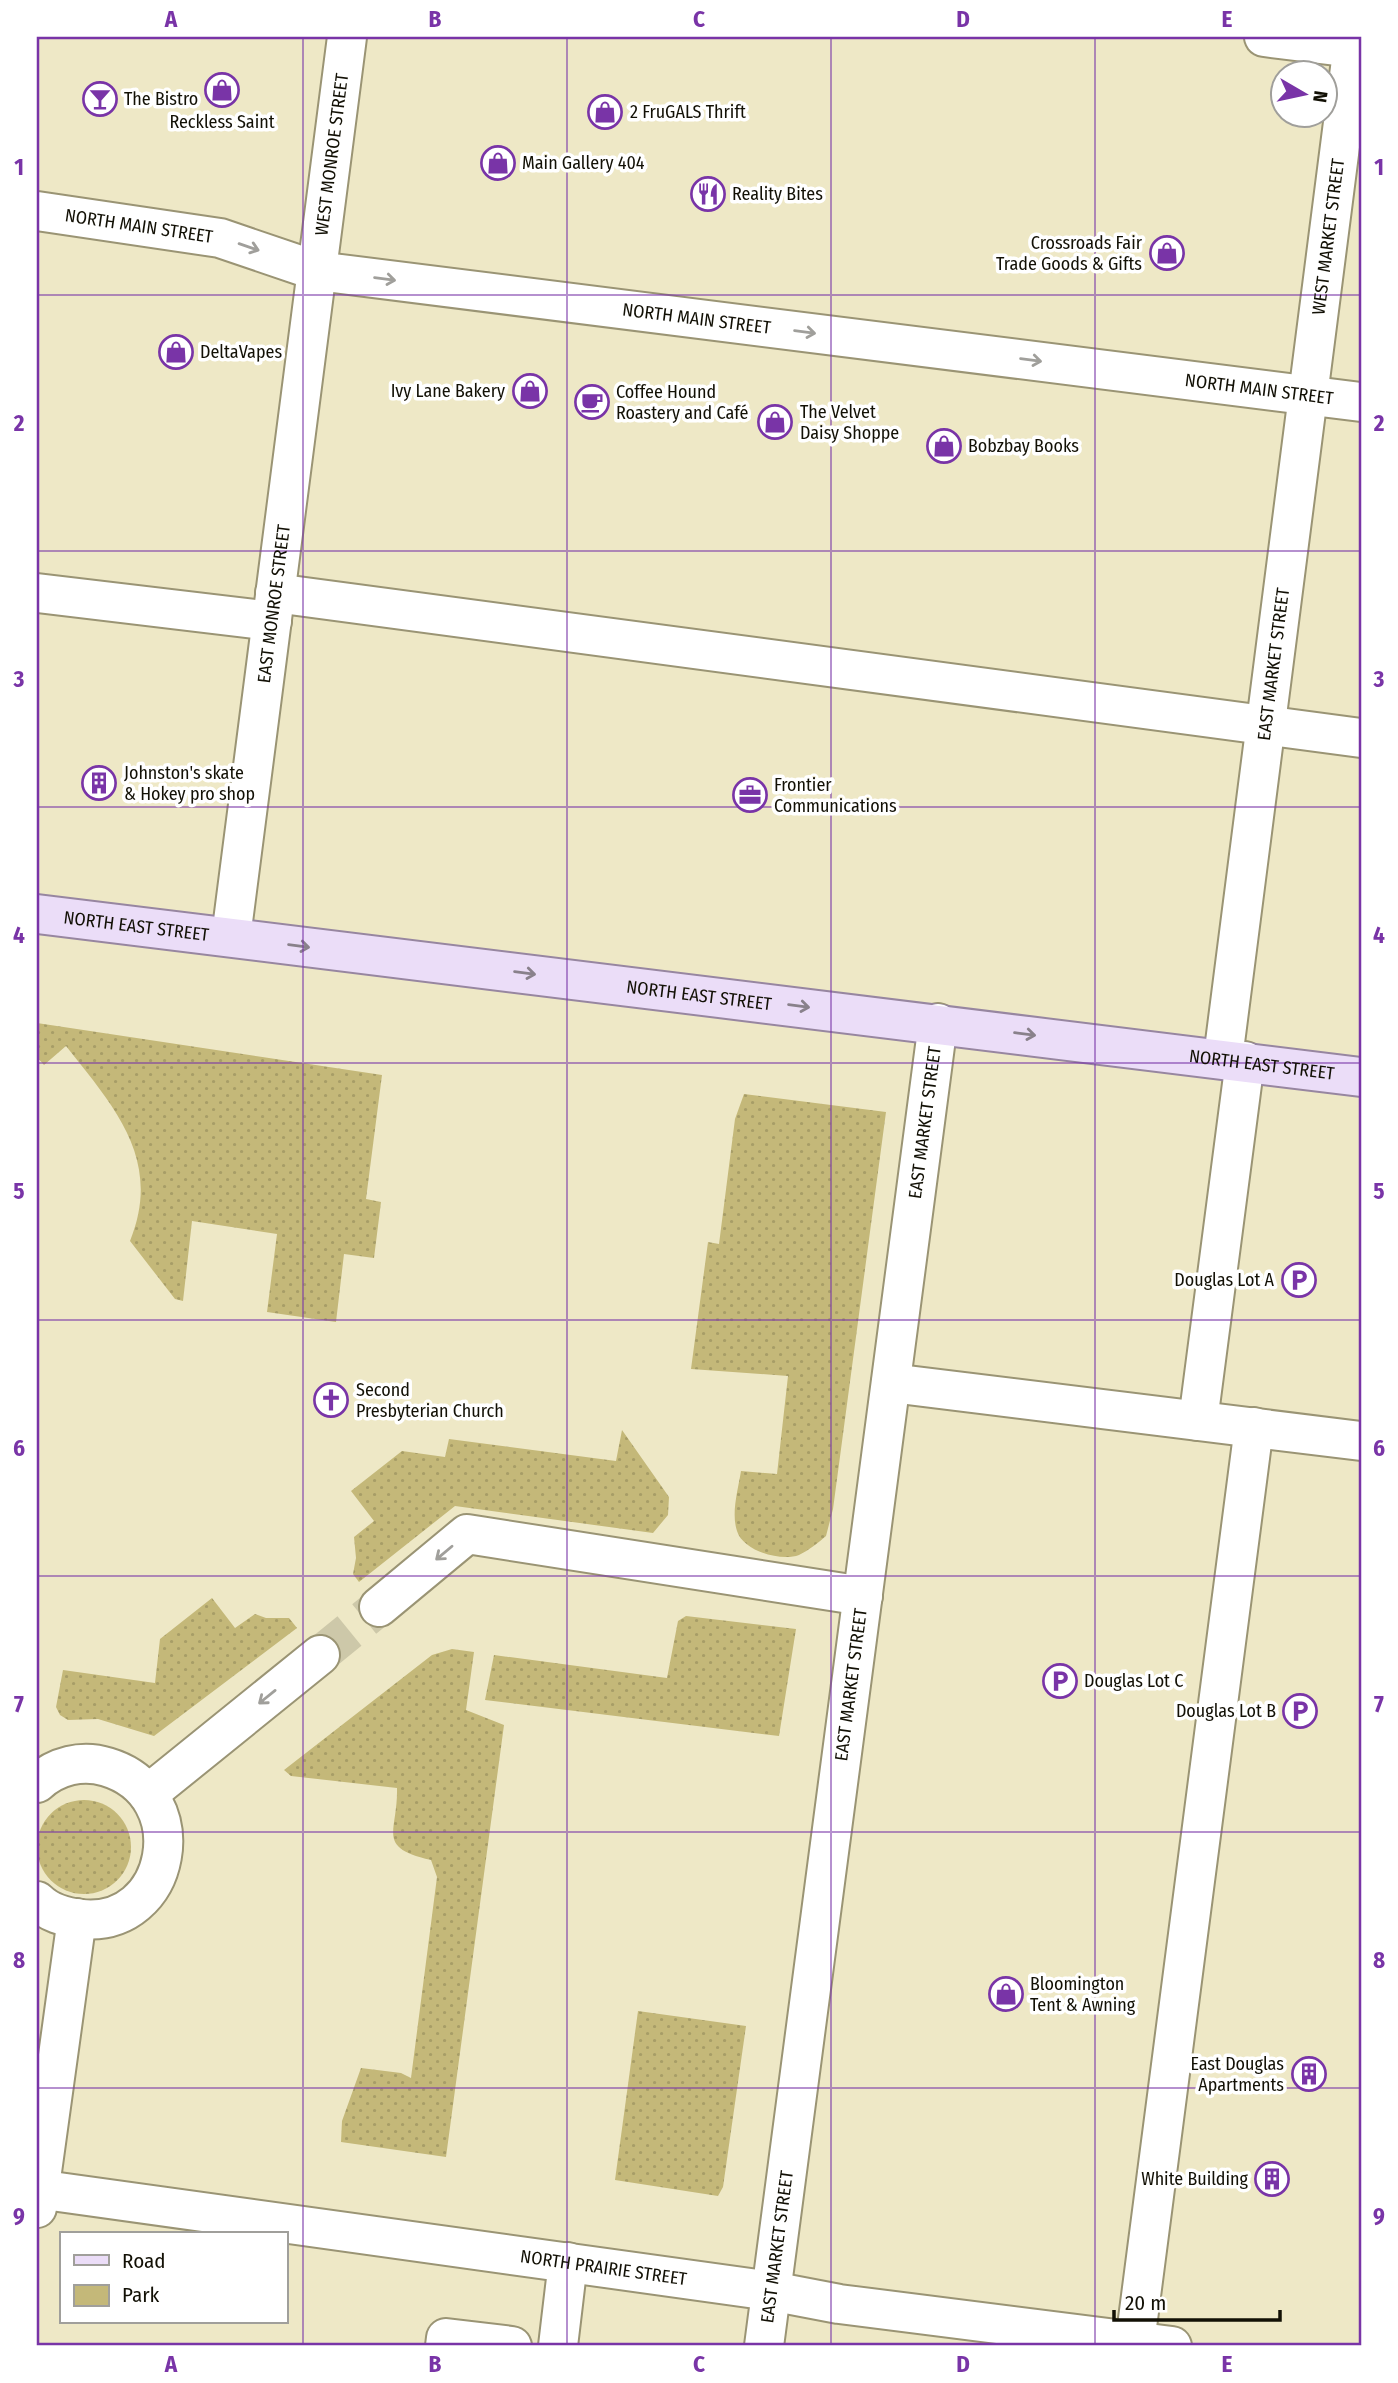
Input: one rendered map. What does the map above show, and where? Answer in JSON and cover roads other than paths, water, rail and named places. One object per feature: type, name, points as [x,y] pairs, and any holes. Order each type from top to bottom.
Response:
[{"type":"main road","name":"NORTH EAST STREET","points":[[37,914],[1361,1077]]},
{"type":"street","name":"WEST MONROE STREET","points":[[317,271],[347,37]]},
{"type":"street","points":[[1264,37],[1356,45]]},
{"type":"street","name":"WEST MARKET STREET","points":[[1309,396],[1356,45]]},
{"type":"street","name":"NORTH MAIN STREET","points":[[37,211],[220,238],[317,271],[1361,402]]},
{"type":"street","name":"EAST MONROE STREET","points":[[231,937],[317,271]]},
{"type":"street","name":"EAST MARKET STREET","points":[[1198,1421],[1266,725],[1309,396]]},
{"type":"street","points":[[37,593],[273,607],[1361,738]]},
{"type":"street","name":"EAST MARKET STREET","points":[[764,2346],[939,1023]]},
{"type":"street","points":[[891,1384],[1361,1441]]},
{"type":"street","points":[[1153,2344],[1254,1427]]},
{"type":"street","points":[[379,1607],[467,1534],[863,1596]]},
{"type":"street","points":[[148,1794],[320,1655]]},
{"type":"street","points":[[37,1783],[45,1775],[69,1765],[95,1763],[120,1770],[148,1794],[157,1806],[164,1830],[164,1856],[155,1880],[138,1900],[117,1914],[92,1920],[66,1918],[37,1901]]},
{"type":"street","points":[[38,2195],[76,1919]]},
{"type":"street","name":"NORTH PRAIRIE STREET","points":[[38,2195],[568,2262],[771,2291],[839,2304],[1153,2344]]},
{"type":"street","points":[[558,2346],[568,2262]]},
{"type":"street","points":[[445,2346],[446,2338],[512,2346]]},
{"type":"tunnel","points":[[320,1655],[379,1607]]},
{"type":"place","name":"Reckless Saint","points":[[222,90]]},
{"type":"place","name":"The Bistro","points":[[100,99]]},
{"type":"place","name":"2 FruGALS Thrift","points":[[605,112]]},
{"type":"place","name":"Main Gallery 404","points":[[498,163]]},
{"type":"place","name":"Reality Bites","points":[[708,194]]},
{"type":"place","name":"Crossroads Fair Trade Goods & Gifts","points":[[1167,253]]},
{"type":"place","name":"DeltaVapes","points":[[176,352]]},
{"type":"place","name":"Ivy Lane Bakery","points":[[530,391]]},
{"type":"place","name":"Coffee Hound Roastery and Café","points":[[592,402]]},
{"type":"place","name":"The Velvet Daisy Shoppe","points":[[775,422]]},
{"type":"place","name":"Bobzbay Books","points":[[944,446]]},
{"type":"place","name":"Johnston's skate & Hokey pro shop","points":[[99,783]]},
{"type":"place","name":"Frontier Communications","points":[[750,795]]},
{"type":"place","name":"Douglas Lot A","points":[[1299,1280]]},
{"type":"place","name":"Second Presbyterian Church","points":[[331,1400]]},
{"type":"place","name":"Douglas Lot C","points":[[1060,1681]]},
{"type":"place","name":"Douglas Lot B","points":[[1300,1711]]},
{"type":"place","name":"Bloomington Tent & Awning","points":[[1006,1994]]},
{"type":"place","name":"East Douglas Apartments","points":[[1309,2074]]},
{"type":"place","name":"White Building","points":[[1272,2179]]}]
